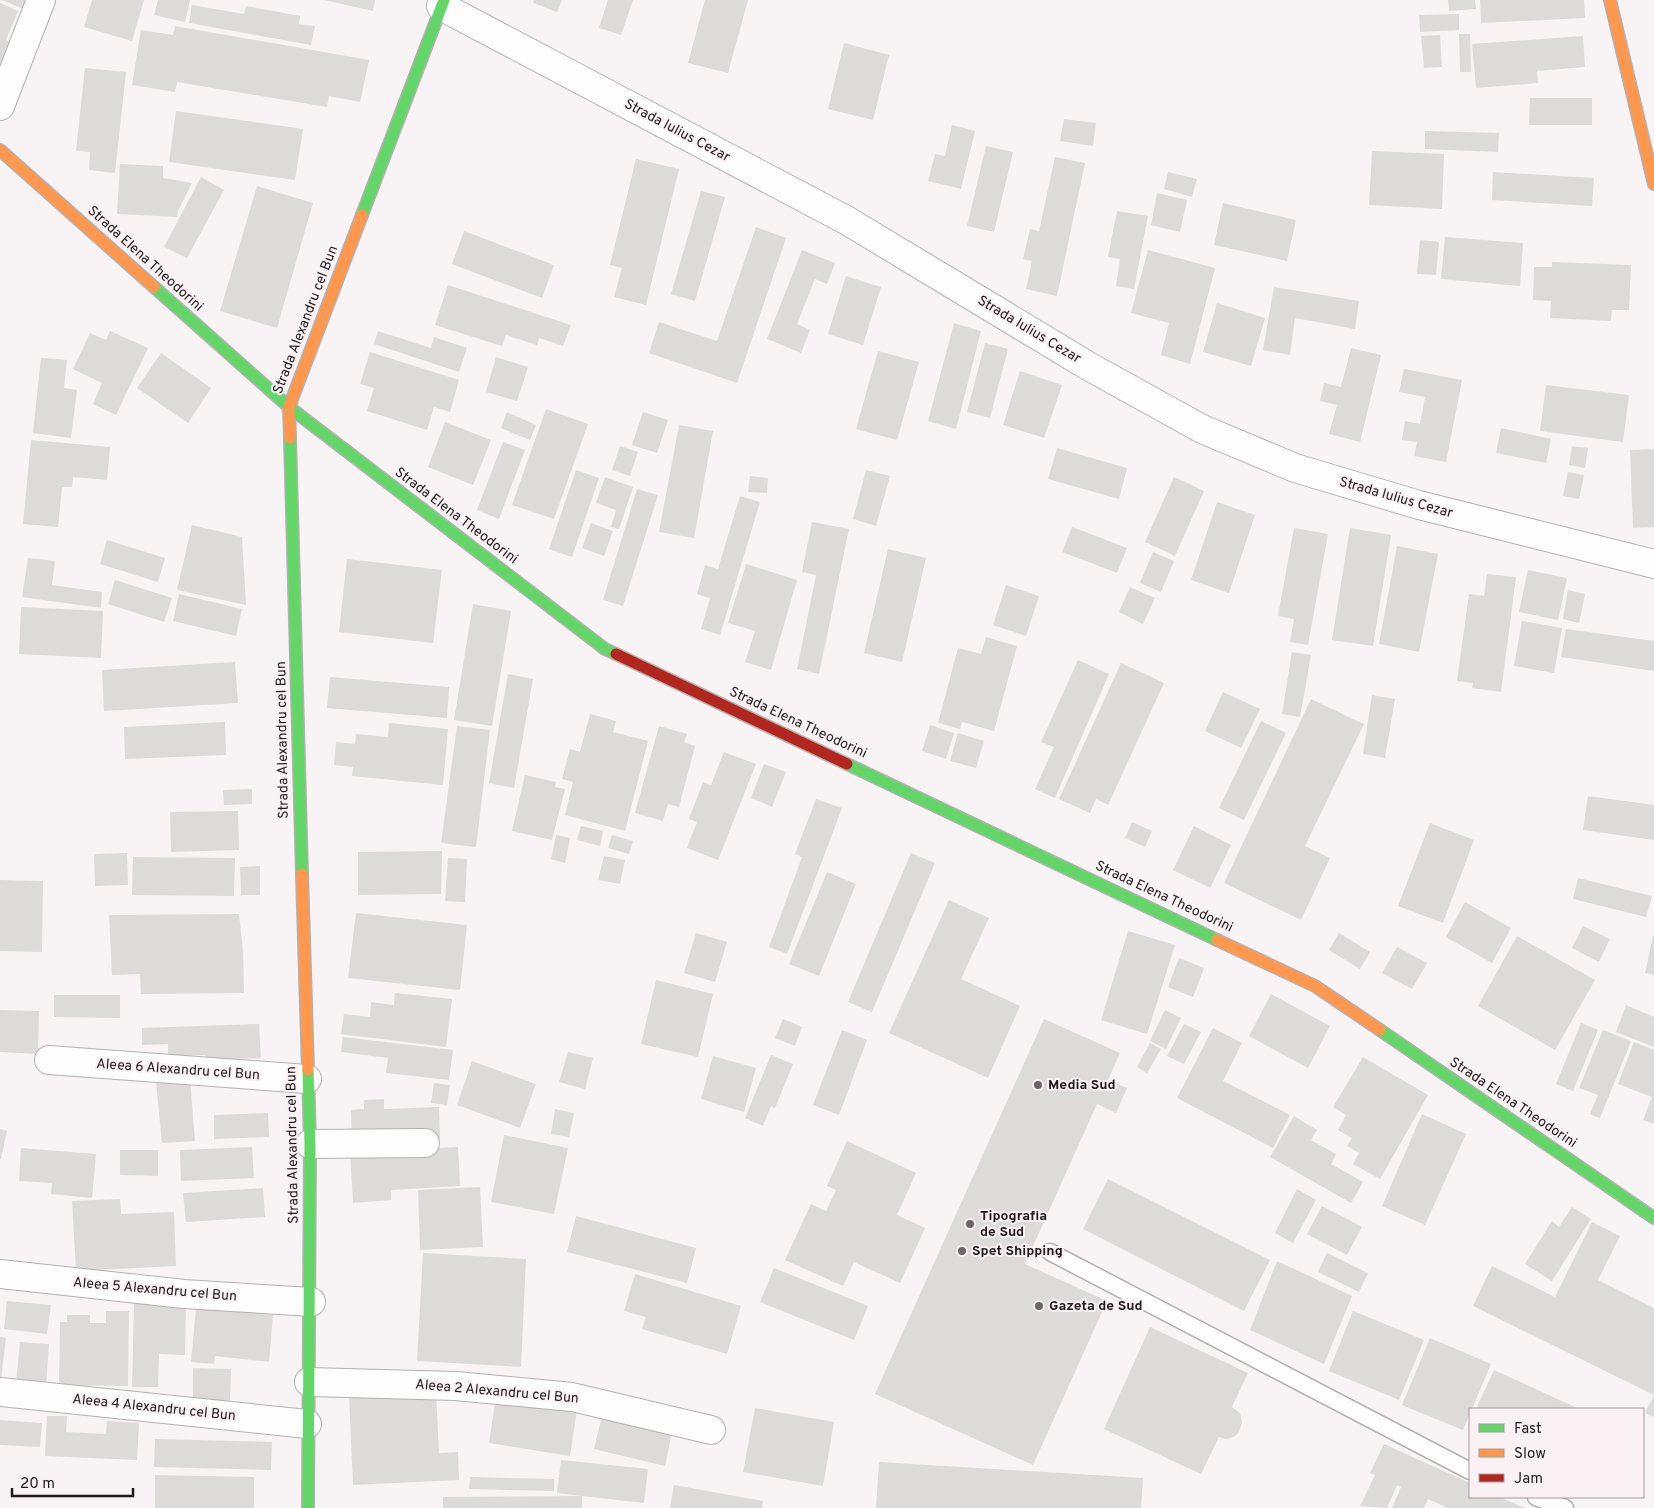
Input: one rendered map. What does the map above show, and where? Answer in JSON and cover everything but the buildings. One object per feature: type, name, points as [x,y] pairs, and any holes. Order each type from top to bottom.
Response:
[{"type":"main road","points":[[1610,0],[1654,184]]},
{"type":"main road","name":"Strada Alexandru cel Bun","points":[[308,1508],[307,1424],[311,1302],[310,1144],[289,407],[442,3]]},
{"type":"main road","name":"Strada Elena Theodorini","points":[[0,150],[289,407],[605,649],[1315,986],[1654,1218]]},
{"type":"street","points":[[0,106],[40,0]]},
{"type":"street","name":"Strada Iulius Cezar","points":[[442,3],[846,220],[1090,367],[1202,428],[1295,468],[1380,494],[1654,564]]},
{"type":"street","name":"Aleea 6 Alexandru cel Bun","points":[[49,1060],[307,1079]]},
{"type":"street","points":[[310,1144],[425,1143]]},
{"type":"street","name":"Aleea 5 Alexandru cel Bun","points":[[0,1274],[184,1294],[311,1302]]},
{"type":"street","name":"Aleea 2 Alexandru cel Bun","points":[[309,1382],[456,1386],[572,1397],[711,1430]]},
{"type":"street","name":"Aleea 4 Alexandru cel Bun","points":[[0,1392],[307,1424]]},
{"type":"lane","points":[[1050,1252],[1469,1470]]},
{"type":"lane","points":[[1539,1498],[1565,1508]]},
{"type":"traffic: fast","points":[[362,215],[444,0]]},
{"type":"traffic: fast","points":[[154,287],[289,407],[605,649],[616,654]]},
{"type":"traffic: fast","points":[[290,438],[302,874]]},
{"type":"traffic: fast","points":[[847,764],[1217,940]]},
{"type":"traffic: fast","points":[[1380,1030],[1654,1218]]},
{"type":"traffic: fast","points":[[308,1070],[310,1144],[308,1508]]},
{"type":"traffic: slow","points":[[1610,0],[1654,184]]},
{"type":"traffic: slow","points":[[0,150],[154,287]]},
{"type":"traffic: slow","points":[[290,438],[289,407],[362,215]]},
{"type":"traffic: slow","points":[[302,874],[308,1070]]},
{"type":"traffic: slow","points":[[1217,940],[1315,986],[1380,1030]]},
{"type":"traffic: jam","points":[[616,654],[847,764]]},
{"type":"place","name":"Media Sud","points":[[1038,1085]]},
{"type":"place","name":"Tipografia de Sud","points":[[970,1224]]},
{"type":"place","name":"Spet Shipping","points":[[962,1251]]},
{"type":"place","name":"Gazeta de Sud","points":[[1039,1306]]}]
